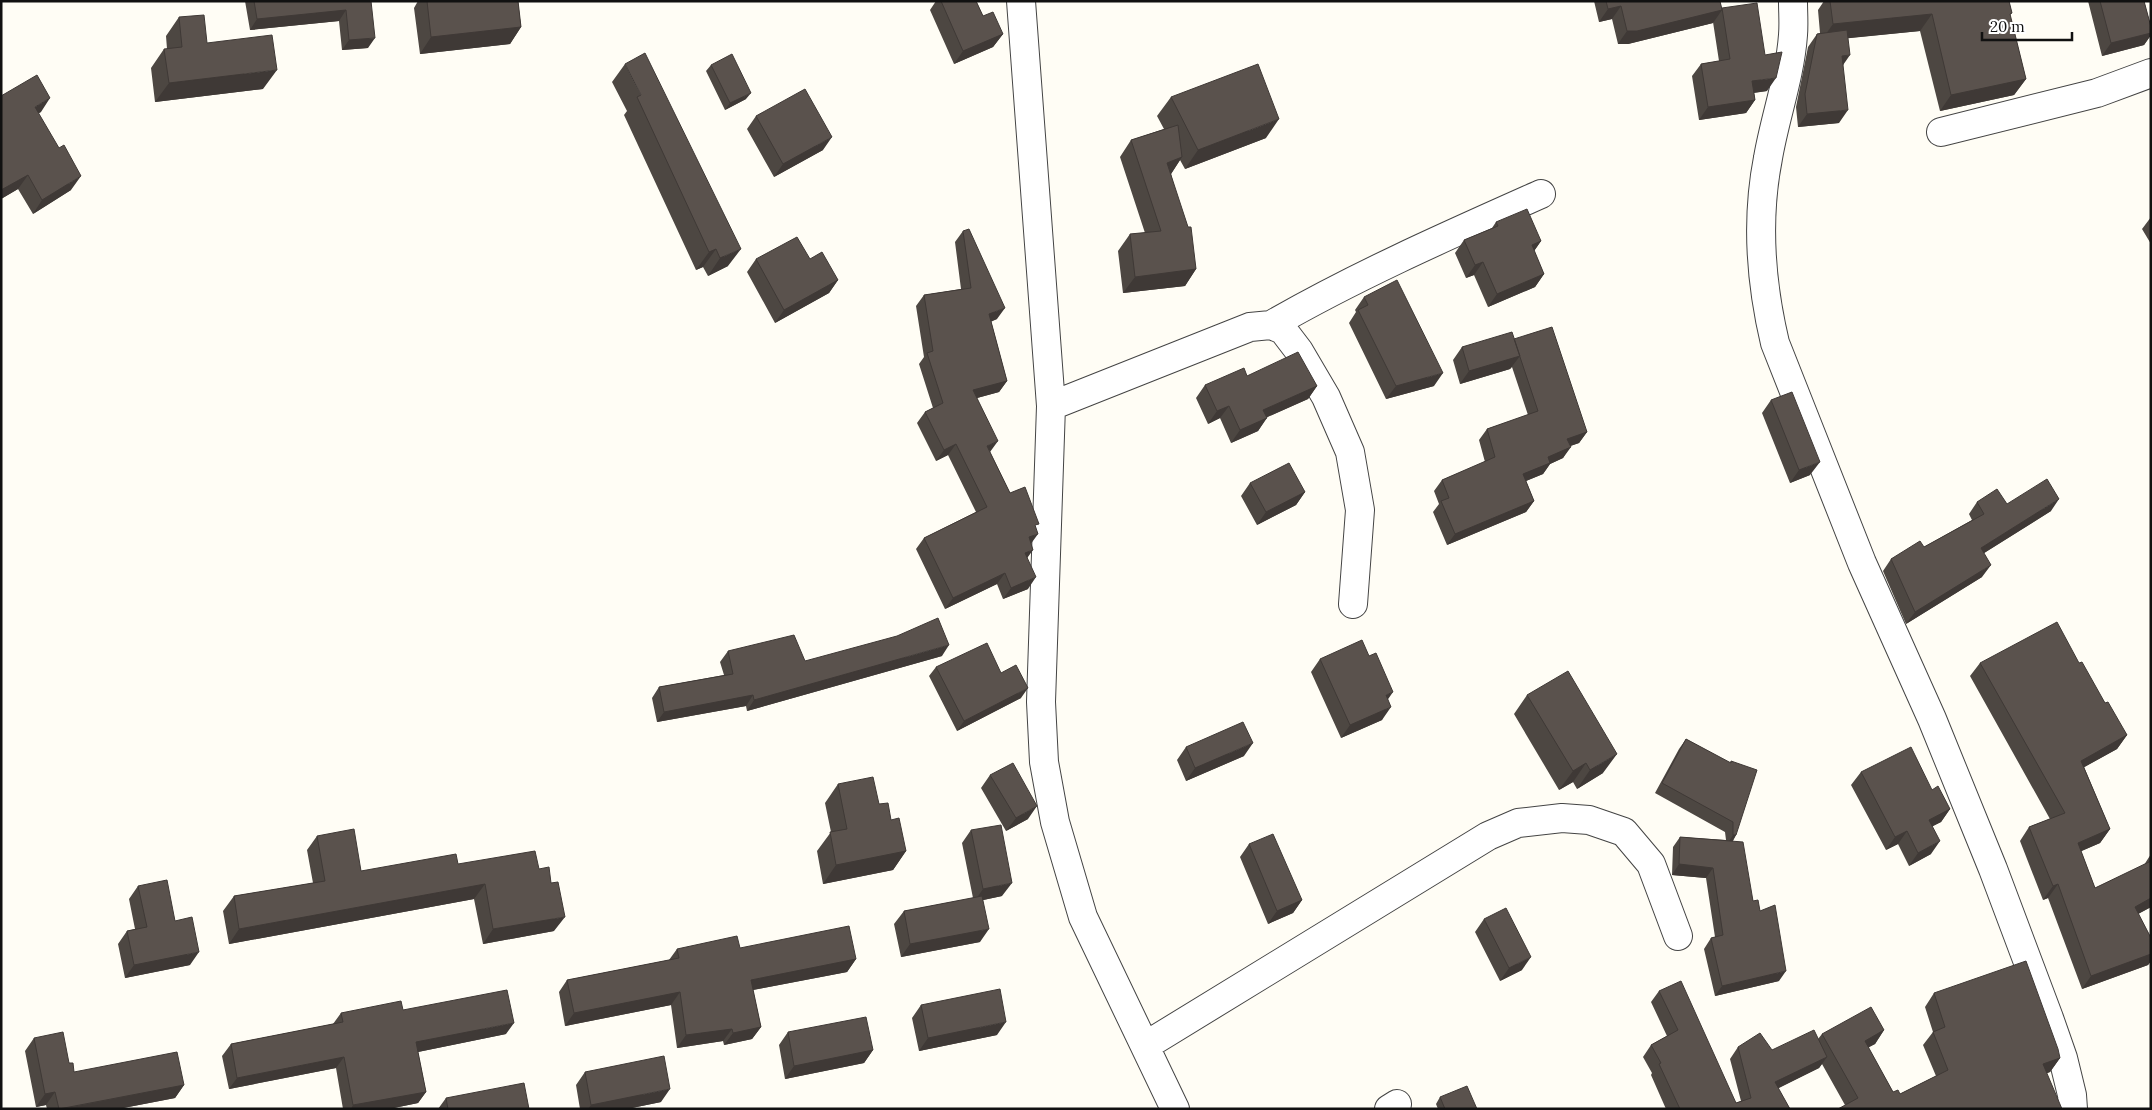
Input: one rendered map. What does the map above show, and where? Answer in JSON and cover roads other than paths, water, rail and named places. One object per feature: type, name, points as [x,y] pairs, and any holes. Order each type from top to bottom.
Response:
[{"type":"street","points":[[1021,1],[1051,406],[1041,702],[1044,762],[1055,822],[1083,917],[1175,1109]]},
{"type":"street","points":[[1793,1],[1793,35],[1789,62],[1768,159],[1763,193],[1762,240],[1764,281],[1768,314],[1775,343],[1862,563],[1932,720],[1993,869],[2063,1058],[2074,1109]]},
{"type":"street","points":[[1941,132],[2097,93],[2151,73]]},
{"type":"street","points":[[1051,406],[1250,327],[1271,325],[1383,265],[1541,194]]},
{"type":"street","points":[[1271,325],[1283,330],[1299,351],[1326,396],[1350,452],[1360,510],[1352,604]]},
{"type":"street","points":[[1145,1046],[1488,836],[1518,823],[1562,818],[1589,820],[1624,832],[1651,864],[1678,936]]}]
